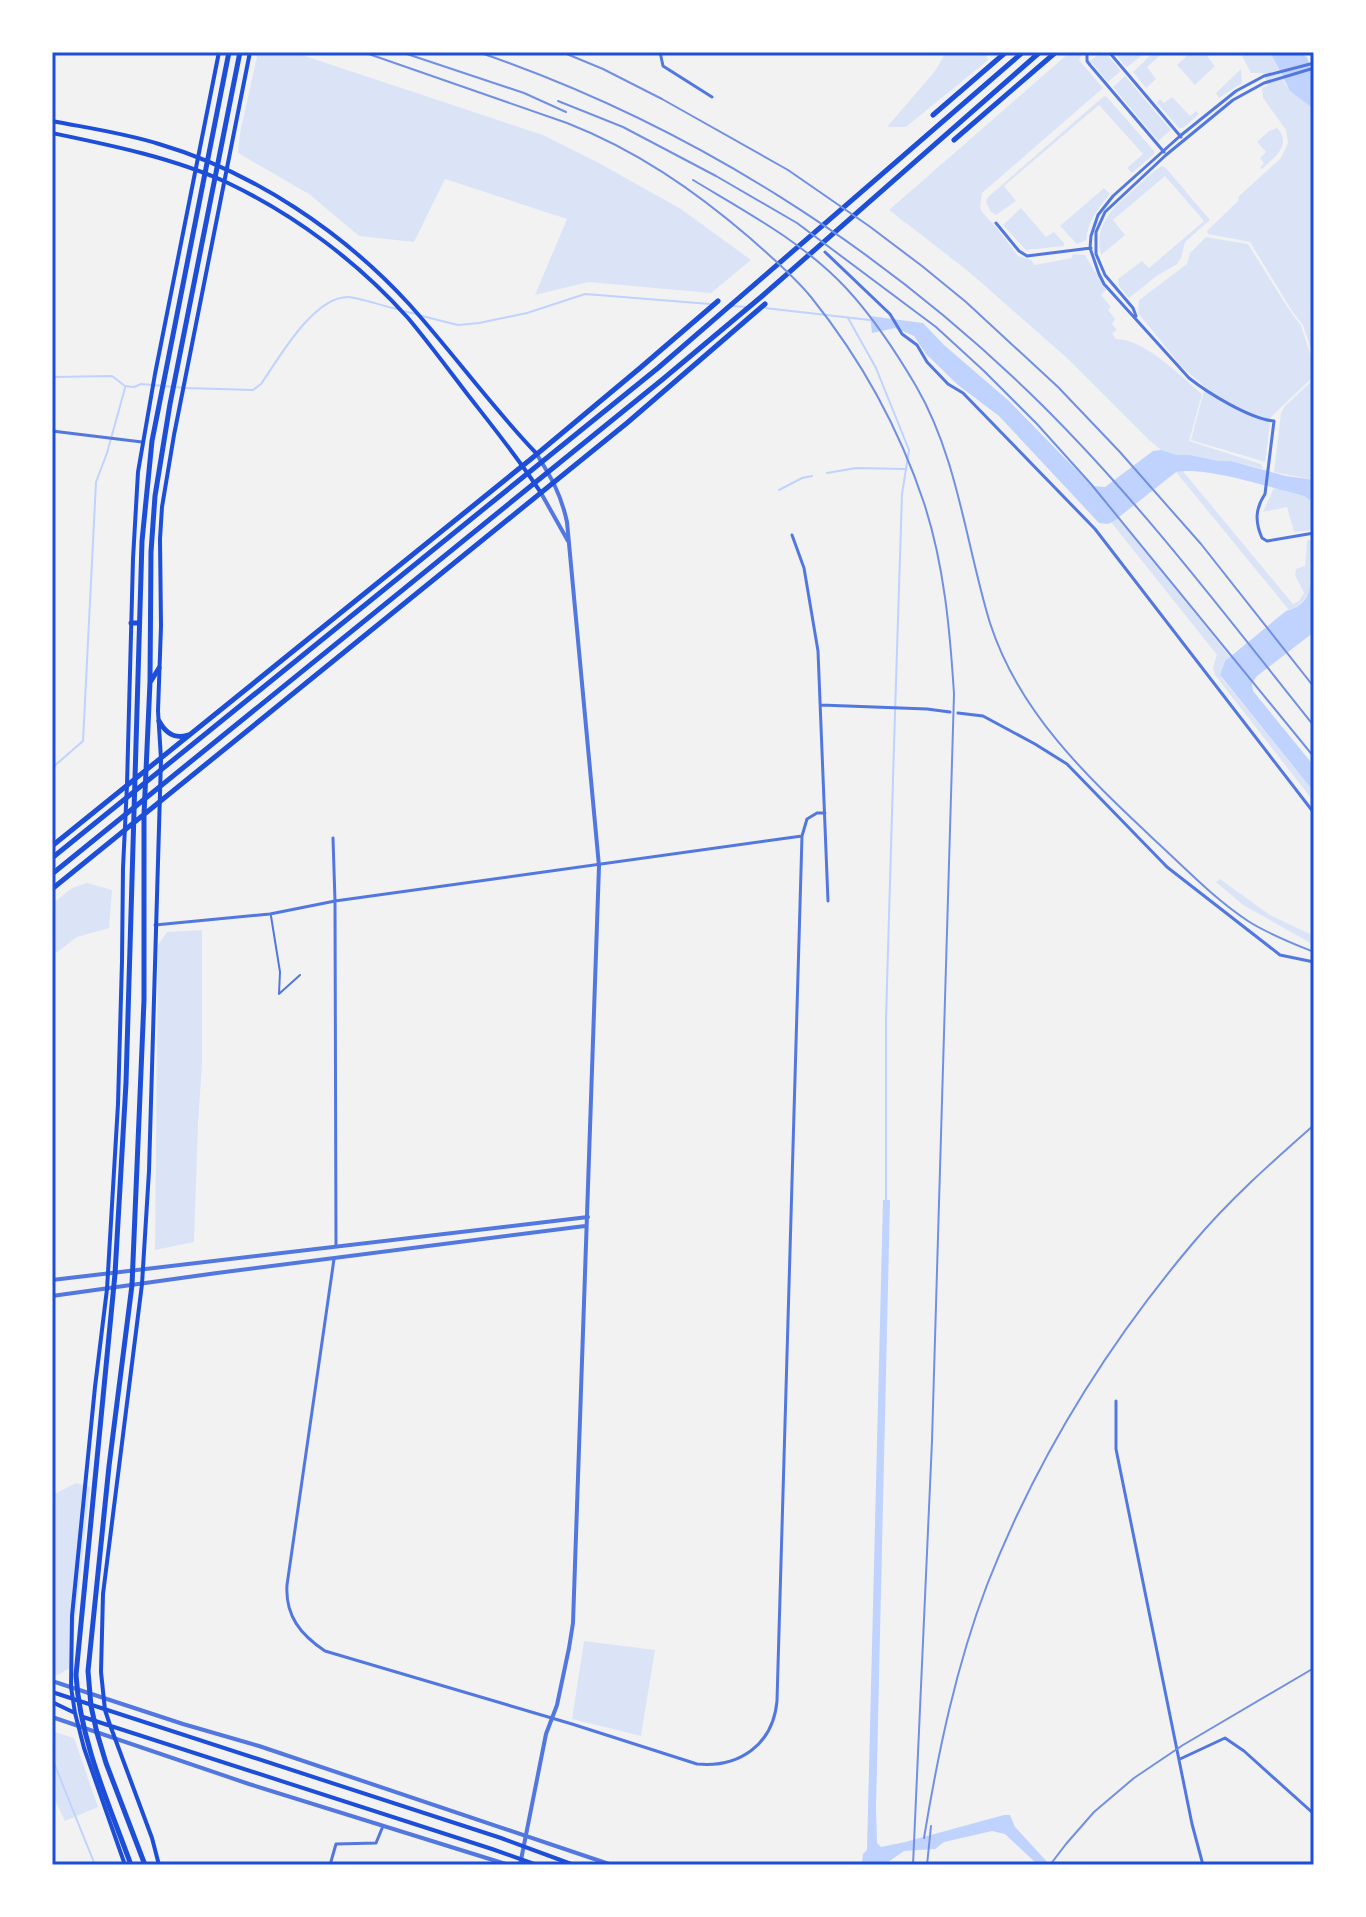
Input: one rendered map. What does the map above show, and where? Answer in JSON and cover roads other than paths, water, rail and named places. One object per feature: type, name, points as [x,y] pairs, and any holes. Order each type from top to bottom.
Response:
[{"type":"main road","points":[[112,1274],[138,472],[219,52]]},
{"type":"main road","points":[[81,1727],[74,1688],[112,1274],[126,1083],[142,541],[152,441],[229,52]]},
{"type":"main road","points":[[145,1865],[97,1733],[88,1671],[132,1285],[143,1030],[144,815],[148,769],[151,552],[155,496],[170,404],[240,52]]},
{"type":"main road","points":[[159,1865],[105,1710],[101,1672],[103,1594],[142,1284],[149,1171],[161,759],[162,507],[250,52]]},
{"type":"main road","points":[[933,115],[1006,52]]},
{"type":"main road","points":[[52,858],[658,368],[1023,52]]},
{"type":"main road","points":[[52,874],[663,379],[1040,52]]},
{"type":"main road","points":[[954,140],[1056,52]]},
{"type":"main road","points":[[52,121],[131,136],[207,161],[252,183],[315,222],[395,290],[536,453]]},
{"type":"main road","points":[[52,133],[116,146],[205,174],[225,182],[308,230],[379,289],[426,340],[523,464],[541,493]]},
{"type":"main road","points":[[192,292],[202,294]]},
{"type":"main road","points":[[52,846],[523,464],[718,301]]},
{"type":"main road","points":[[52,889],[627,423],[765,304]]},
{"type":"main road","points":[[165,431],[174,435]]},
{"type":"main road","points":[[131,623],[139,623]]},
{"type":"main road","points":[[150,682],[159,668]]},
{"type":"main road","points":[[159,721],[163,729],[176,737],[193,733]]},
{"type":"main road","points":[[55,1693],[574,1865]]},
{"type":"main road","points":[[76,1701],[75,1713],[128,1865]]},
{"type":"main road","points":[[54,1702],[95,1721],[537,1865]]},
{"type":"street","points":[[660,52],[663,66],[712,97]]},
{"type":"street","points":[[1109,52],[1182,138]]},
{"type":"street","points":[[1087,53],[1090,65],[1164,153]]},
{"type":"street","points":[[1182,138],[1233,100],[1264,83],[1314,66]]},
{"type":"street","points":[[1314,66],[1264,76],[1236,91],[1104,205],[1093,225],[1092,248],[1094,263],[1104,284],[1137,317],[1179,368],[1204,390],[1262,420],[1274,421],[1265,494],[1259,502],[1256,521],[1262,538],[1267,541],[1314,533]]},
{"type":"street","points":[[996,223],[1027,256],[1092,248]]},
{"type":"street","points":[[825,252],[890,314],[902,334],[917,345],[927,362],[948,384],[963,393],[1095,529],[1314,813]]},
{"type":"street","points":[[52,431],[142,442]]},
{"type":"street","points":[[521,1862],[546,1734],[557,1705],[573,1623],[599,866],[567,522],[563,501],[536,453]]},
{"type":"street","points":[[541,493],[569,543]]},
{"type":"street","points":[[792,535],[804,568],[818,651],[828,901]]},
{"type":"street","points":[[821,705],[950,712]]},
{"type":"street","points":[[958,713],[983,716],[1067,764],[1167,867],[1280,955],[1314,962]]},
{"type":"street","points":[[334,1259],[286,1596],[295,1623],[303,1634],[325,1651],[697,1764],[727,1762],[748,1753],[763,1739],[774,1719],[777,1701],[802,836],[807,819],[817,813],[825,813]]},
{"type":"street","points":[[155,925],[270,914],[335,901],[802,836]]},
{"type":"street","points":[[333,838],[336,1246]]},
{"type":"street","points":[[52,1280],[588,1217]]},
{"type":"street","points":[[52,1296],[585,1226]]},
{"type":"street","points":[[1116,1401],[1116,1449],[1203,1865]]},
{"type":"street","points":[[52,1681],[259,1746],[612,1865]]},
{"type":"street","points":[[54,1717],[509,1865]]},
{"type":"street","points":[[1180,1759],[1225,1738],[1244,1751],[1314,1814]]},
{"type":"street","points":[[330,1865],[336,1844],[376,1843],[383,1826]]},
{"type":"lane","points":[[270,914],[280,972],[279,994],[300,975]]},
{"type":"water","points":[[1270,52],[1297,52],[1307,57],[1314,78],[1314,109],[1290,91]]},
{"type":"water","points":[[870,316],[923,323],[1009,401],[1092,486],[1105,487],[1153,451],[1161,450],[1177,455],[1231,461],[1314,480],[1314,503],[1304,496],[1239,479],[1204,472],[1176,472],[1114,521],[1099,523],[999,416],[958,385],[926,354],[914,336],[895,328],[872,333]]},
{"type":"water","points":[[1314,569],[1314,632],[1252,683],[1253,691],[1314,766],[1314,792],[1220,675],[1225,661],[1286,611],[1304,601]]},
{"type":"water","points":[[883,1200],[890,1200],[877,1843],[881,1847],[905,1842],[1010,1815],[1015,1827],[1050,1865],[1038,1865],[1005,1834],[992,1831],[944,1842],[935,1849],[904,1851],[884,1865],[862,1862],[867,1850]]},
{"type":"waterway","points":[[422,316],[458,325],[479,323],[527,313],[585,294],[710,304]]},
{"type":"waterway","points":[[52,377],[112,376],[125,386],[134,387],[141,384],[253,390],[261,384],[298,331],[322,307],[335,300],[352,297],[397,309]]},
{"type":"waterway","points":[[733,306],[746,307]]},
{"type":"waterway","points":[[765,308],[870,320]]},
{"type":"waterway","points":[[403,311],[416,314]]},
{"type":"waterway","points":[[848,318],[876,368],[909,450],[902,494],[894,745],[886,1019],[886,1202]]},
{"type":"waterway","points":[[52,768],[83,741],[96,482],[125,388]]},
{"type":"waterway","points":[[827,473],[856,468],[905,469]]},
{"type":"waterway","points":[[779,490],[812,476]]},
{"type":"waterway","points":[[52,1758],[95,1865]]},
{"type":"railway","points":[[363,52],[592,134],[663,173],[729,220],[797,281],[846,344],[903,448],[931,526],[945,597],[954,694],[932,1441],[913,1865]]},
{"type":"railway","points":[[401,52],[524,93],[566,112]]},
{"type":"railway","points":[[478,52],[556,81],[633,115],[707,154],[779,196],[916,293],[980,347],[1078,442],[1182,561],[1314,726]]},
{"type":"railway","points":[[562,52],[662,99],[788,170],[869,226],[966,302],[1058,387],[1119,451],[1201,544],[1314,687]]},
{"type":"railway","points":[[558,101],[623,127],[797,223],[936,327],[1037,424],[1091,484],[1314,757]]},
{"type":"railway","points":[[693,180],[773,229],[829,271],[856,299],[892,348],[916,386],[942,442],[990,623],[1003,657],[1039,717],[1061,745],[1109,797],[1225,904],[1264,930],[1314,952]]},
{"type":"railway","points":[[924,1838],[949,1710],[976,1616],[1006,1539],[1051,1449],[1103,1364],[1161,1282],[1221,1212],[1314,1125]]},
{"type":"railway","points":[[1050,1865],[1094,1812],[1134,1778],[1183,1745],[1314,1668]]},
{"type":"railway","points":[[927,1865],[931,1826]]}]
